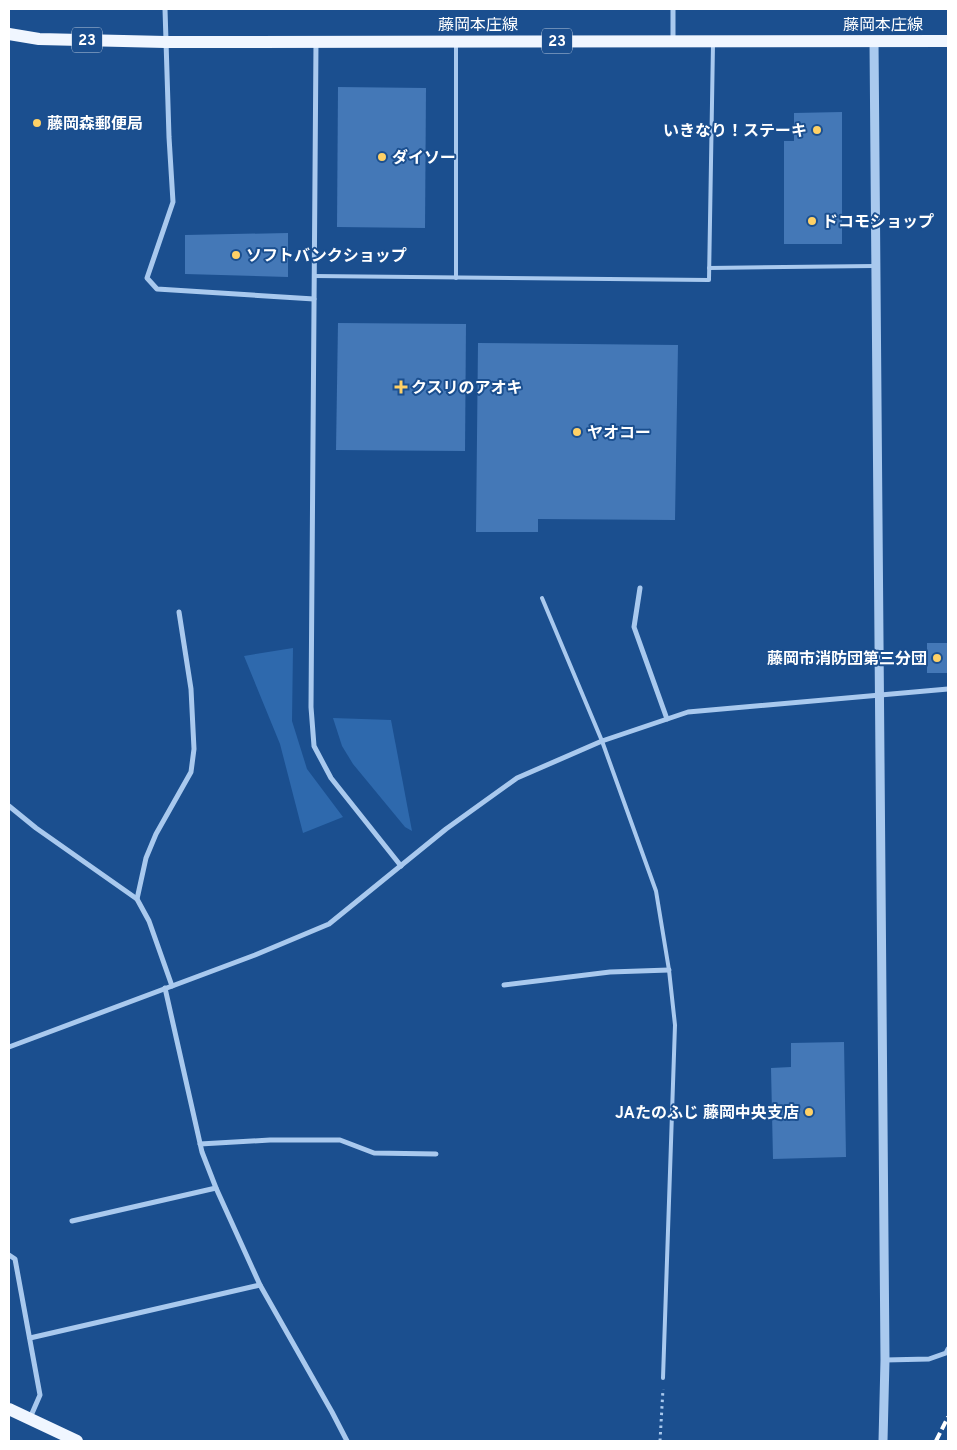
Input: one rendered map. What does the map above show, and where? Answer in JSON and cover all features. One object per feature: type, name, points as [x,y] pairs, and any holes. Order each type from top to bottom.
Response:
[{"type":"main road","name":"藤岡本庄線","points":[[9,34],[40,39],[165,42],[948,40]]},
{"type":"main road","points":[[9,1409],[77,1441]]},
{"type":"street","points":[[165,9],[173,202],[147,278],[157,289],[314,299]]},
{"type":"street","points":[[673,9],[673,41]]},
{"type":"street","points":[[316,41],[311,707],[314,746],[331,778],[401,866]]},
{"type":"street","points":[[874,41],[885,1360],[883,1441]]},
{"type":"street","points":[[640,588],[634,627],[667,719]]},
{"type":"street","points":[[137,899],[146,858],[156,834],[190,772],[194,749],[191,689],[179,612]]},
{"type":"street","points":[[9,1047],[255,955],[329,924],[446,829],[517,778],[602,741],[688,712],[948,689]]},
{"type":"street","points":[[9,806],[36,828],[137,899],[149,921],[172,986]]},
{"type":"street","points":[[504,985],[610,972],[669,970]]},
{"type":"street","points":[[165,988],[200,1144],[216,1188],[260,1285],[347,1441]]},
{"type":"street","points":[[200,1144],[270,1140],[340,1140],[374,1153],[436,1154]]},
{"type":"street","points":[[72,1222],[216,1188]]},
{"type":"street","points":[[9,1255],[15,1259],[40,1395],[30,1419]]},
{"type":"street","points":[[30,1338],[260,1285]]},
{"type":"street","points":[[885,1360],[929,1359],[946,1353],[948,1349]]},
{"type":"lane","points":[[456,40],[456,278]]},
{"type":"lane","points":[[314,276],[709,280],[713,41]]},
{"type":"lane","points":[[709,268],[876,266]]},
{"type":"lane","points":[[542,598],[602,741],[656,891],[669,970],[675,1025],[663,1378]]},
{"type":"path","points":[[660,1441],[663,1378]]},
{"type":"shaded area","points":[[293,648],[292,721],[307,769],[343,817],[303,833],[280,744],[244,656]]},
{"type":"shaded area","points":[[333,718],[391,720],[412,831],[405,827],[353,764],[342,746]]},
{"type":"building","name":"ダイソー","points":[[338,87],[426,88],[425,228],[337,227]]},
{"type":"building","points":[[842,112],[842,244],[784,244],[784,141],[794,141],[794,113]]},
{"type":"building","name":"ソフトバンクショップ","points":[[288,233],[288,277],[185,274],[185,235]]},
{"type":"building","name":"クスリのアオキ","points":[[338,323],[466,324],[465,451],[336,450]]},
{"type":"building","name":"ヤオコー","points":[[478,343],[678,345],[675,520],[538,519],[538,532],[476,532]]},
{"type":"building","name":"藤岡市消防団第三分団","points":[[927,643],[948,643],[948,673],[927,673]]},
{"type":"building","name":"JAたのふじ 藤岡中央支店","points":[[844,1042],[846,1157],[773,1159],[771,1068],[791,1067],[791,1043]]},
{"type":"railway","points":[[936,1441],[948,1417]]},
{"type":"place","name":"藤岡森郵便局","points":[[37,123]]},
{"type":"place","name":"いきなり！ステーキ","points":[[817,130]]},
{"type":"place","name":"ダイソー","points":[[382,157]]},
{"type":"place","name":"ドコモショップ","points":[[812,221]]},
{"type":"place","name":"ソフトバンクショップ","points":[[236,255]]},
{"type":"place","name":"クスリのアオキ","points":[[401,387]]},
{"type":"place","name":"ヤオコー","points":[[577,432]]},
{"type":"place","name":"藤岡市消防団第三分団","points":[[937,658]]},
{"type":"place","name":"JAたのふじ 藤岡中央支店","points":[[809,1112]]}]
